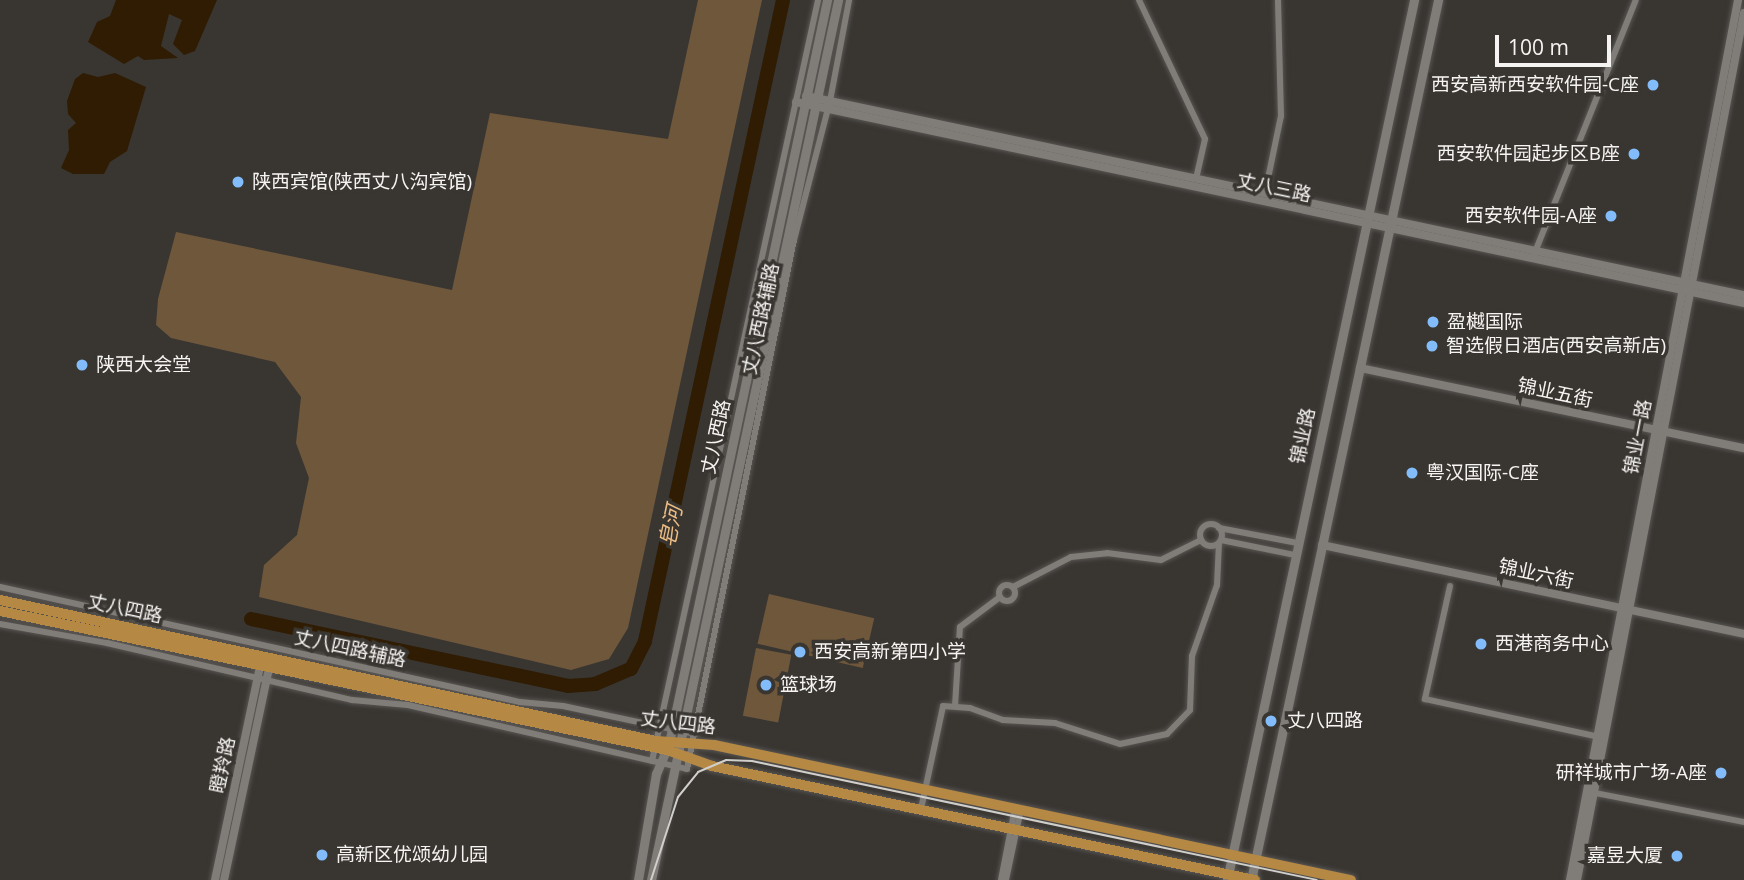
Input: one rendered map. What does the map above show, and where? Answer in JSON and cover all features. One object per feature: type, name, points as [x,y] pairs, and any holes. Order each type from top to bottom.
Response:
[{"type":"main road","name":"丈八西路","points":[[677,730],[802,101],[827,0]]},
{"type":"main road","name":"丈八西路","points":[[651,880],[675,779],[669,765],[838,0]]},
{"type":"main road","name":"锦业路","points":[[1228,877],[1414,0]]},
{"type":"main road","points":[[1253,880],[1438,0]]},
{"type":"main road","name":"丈八四路","points":[[0,600],[265,662]]},
{"type":"main road","name":"丈八四路","points":[[0,611],[265,662],[673,748],[691,751],[714,745],[1352,880]]},
{"type":"main road","name":"丈八四路","points":[[691,751],[712,766],[1228,877],[1253,880]]},
{"type":"main road","name":"丈八西路","points":[[638,880],[656,774],[669,765]]},
{"type":"street","name":"丈八西路辅路","points":[[652,761],[802,101],[818,0]]},
{"type":"street","name":"丈八西路辅路","points":[[669,765],[687,769],[791,253],[829,105],[849,0]]},
{"type":"street","points":[[1139,0],[1205,139],[1196,179]]},
{"type":"street","points":[[1265,193],[1281,117],[1278,0]]},
{"type":"street","points":[[1535,251],[1636,0]]},
{"type":"street","name":"锦业一路","points":[[1688,287],[1738,0]]},
{"type":"street","name":"锦业一路","points":[[1570,880],[1601,738],[1659,431],[1744,13]]},
{"type":"street","name":"丈八三路","points":[[802,101],[817,102],[1688,287],[1744,295]]},
{"type":"street","name":"丈八三路","points":[[829,105],[1265,193],[1368,220]]},
{"type":"street","name":"丈八三路","points":[[1390,225],[1535,251],[1744,303]]},
{"type":"street","name":"锦业五街","points":[[1360,368],[1744,448]]},
{"type":"street","points":[[1201,540],[1203,527],[1298,543]]},
{"type":"street","points":[[920,809],[943,706],[955,705],[1003,720],[1055,723],[1120,744],[1167,734],[1190,710],[1192,656],[1217,585],[1219,528]]},
{"type":"street","points":[[1201,540],[1212,547],[1220,542],[1296,555]]},
{"type":"street","points":[[955,705],[960,627],[1000,597],[1003,586],[1013,587],[1071,557],[1107,553],[1161,560],[1201,540]]},
{"type":"street","name":"锦业六街","points":[[1322,545],[1744,634]]},
{"type":"street","points":[[1450,586],[1425,699],[1601,738]]},
{"type":"street","name":"丈八四路辅路","points":[[0,587],[520,702],[695,734]]},
{"type":"street","points":[[1000,597],[1012,599],[1013,587]]},
{"type":"street","points":[[0,624],[107,643],[352,700],[408,705],[669,765]]},
{"type":"street","name":"瞪羚路","points":[[215,880],[265,662]]},
{"type":"street","name":"瞪羚路","points":[[224,880],[261,680]]},
{"type":"street","name":"锦业一路","points":[[1577,880],[1595,793],[1601,738]]},
{"type":"street","points":[[1595,793],[1744,822]]},
{"type":"street","points":[[1004,880],[1018,809]]},
{"type":"shaded area","points":[[116,0],[217,0],[195,51],[184,55],[173,44],[182,20],[169,14],[161,46],[178,58],[144,60],[138,56],[124,64],[88,42],[97,22],[110,16]]},
{"type":"shaded area","points":[[698,0],[762,0],[628,628],[609,659],[571,670],[259,597],[264,565],[297,535],[309,478],[296,443],[301,397],[275,362],[171,338],[156,325],[158,299],[176,232],[452,290],[490,113],[668,139]]},
{"type":"shaded area","points":[[83,73],[98,77],[115,73],[146,87],[127,151],[110,162],[104,174],[73,174],[61,168],[69,150],[68,130],[76,123],[68,114],[67,101],[75,79]]},
{"type":"shaded area","points":[[769,594],[874,618],[863,668],[758,644]]},
{"type":"shaded area","name":"篮球场","points":[[756,648],[791,655],[778,723],[743,716]]},
{"type":"waterway","name":"皂河","points":[[251,619],[568,686],[595,684],[631,669],[645,641],[783,0]]},
{"type":"tram line","points":[[651,880],[678,797],[698,772],[726,760],[752,761],[1317,880]]},
{"type":"place","name":"西安高新西安软件园-C座","points":[[1653,85]]},
{"type":"place","name":"西安软件园起步区B座","points":[[1634,154]]},
{"type":"place","name":"陕西宾馆(陕西丈八沟宾馆)","points":[[238,182]]},
{"type":"place","name":"西安软件园-A座","points":[[1611,216]]},
{"type":"place","name":"盈樾国际","points":[[1433,322]]},
{"type":"place","name":"智选假日酒店(西安高新店)","points":[[1432,346]]},
{"type":"place","name":"陕西大会堂","points":[[82,365]]},
{"type":"place","name":"粤汉国际-C座","points":[[1412,473]]},
{"type":"place","name":"西港商务中心","points":[[1481,644]]},
{"type":"place","name":"西安高新第四小学","points":[[800,652]]},
{"type":"place","name":"篮球场","points":[[766,685]]},
{"type":"place","name":"丈八四路","points":[[1271,721]]},
{"type":"place","name":"研祥城市广场-A座","points":[[1721,773]]},
{"type":"place","name":"高新区优颂幼儿园","points":[[322,855]]},
{"type":"place","name":"嘉昱大厦","points":[[1677,856]]}]
